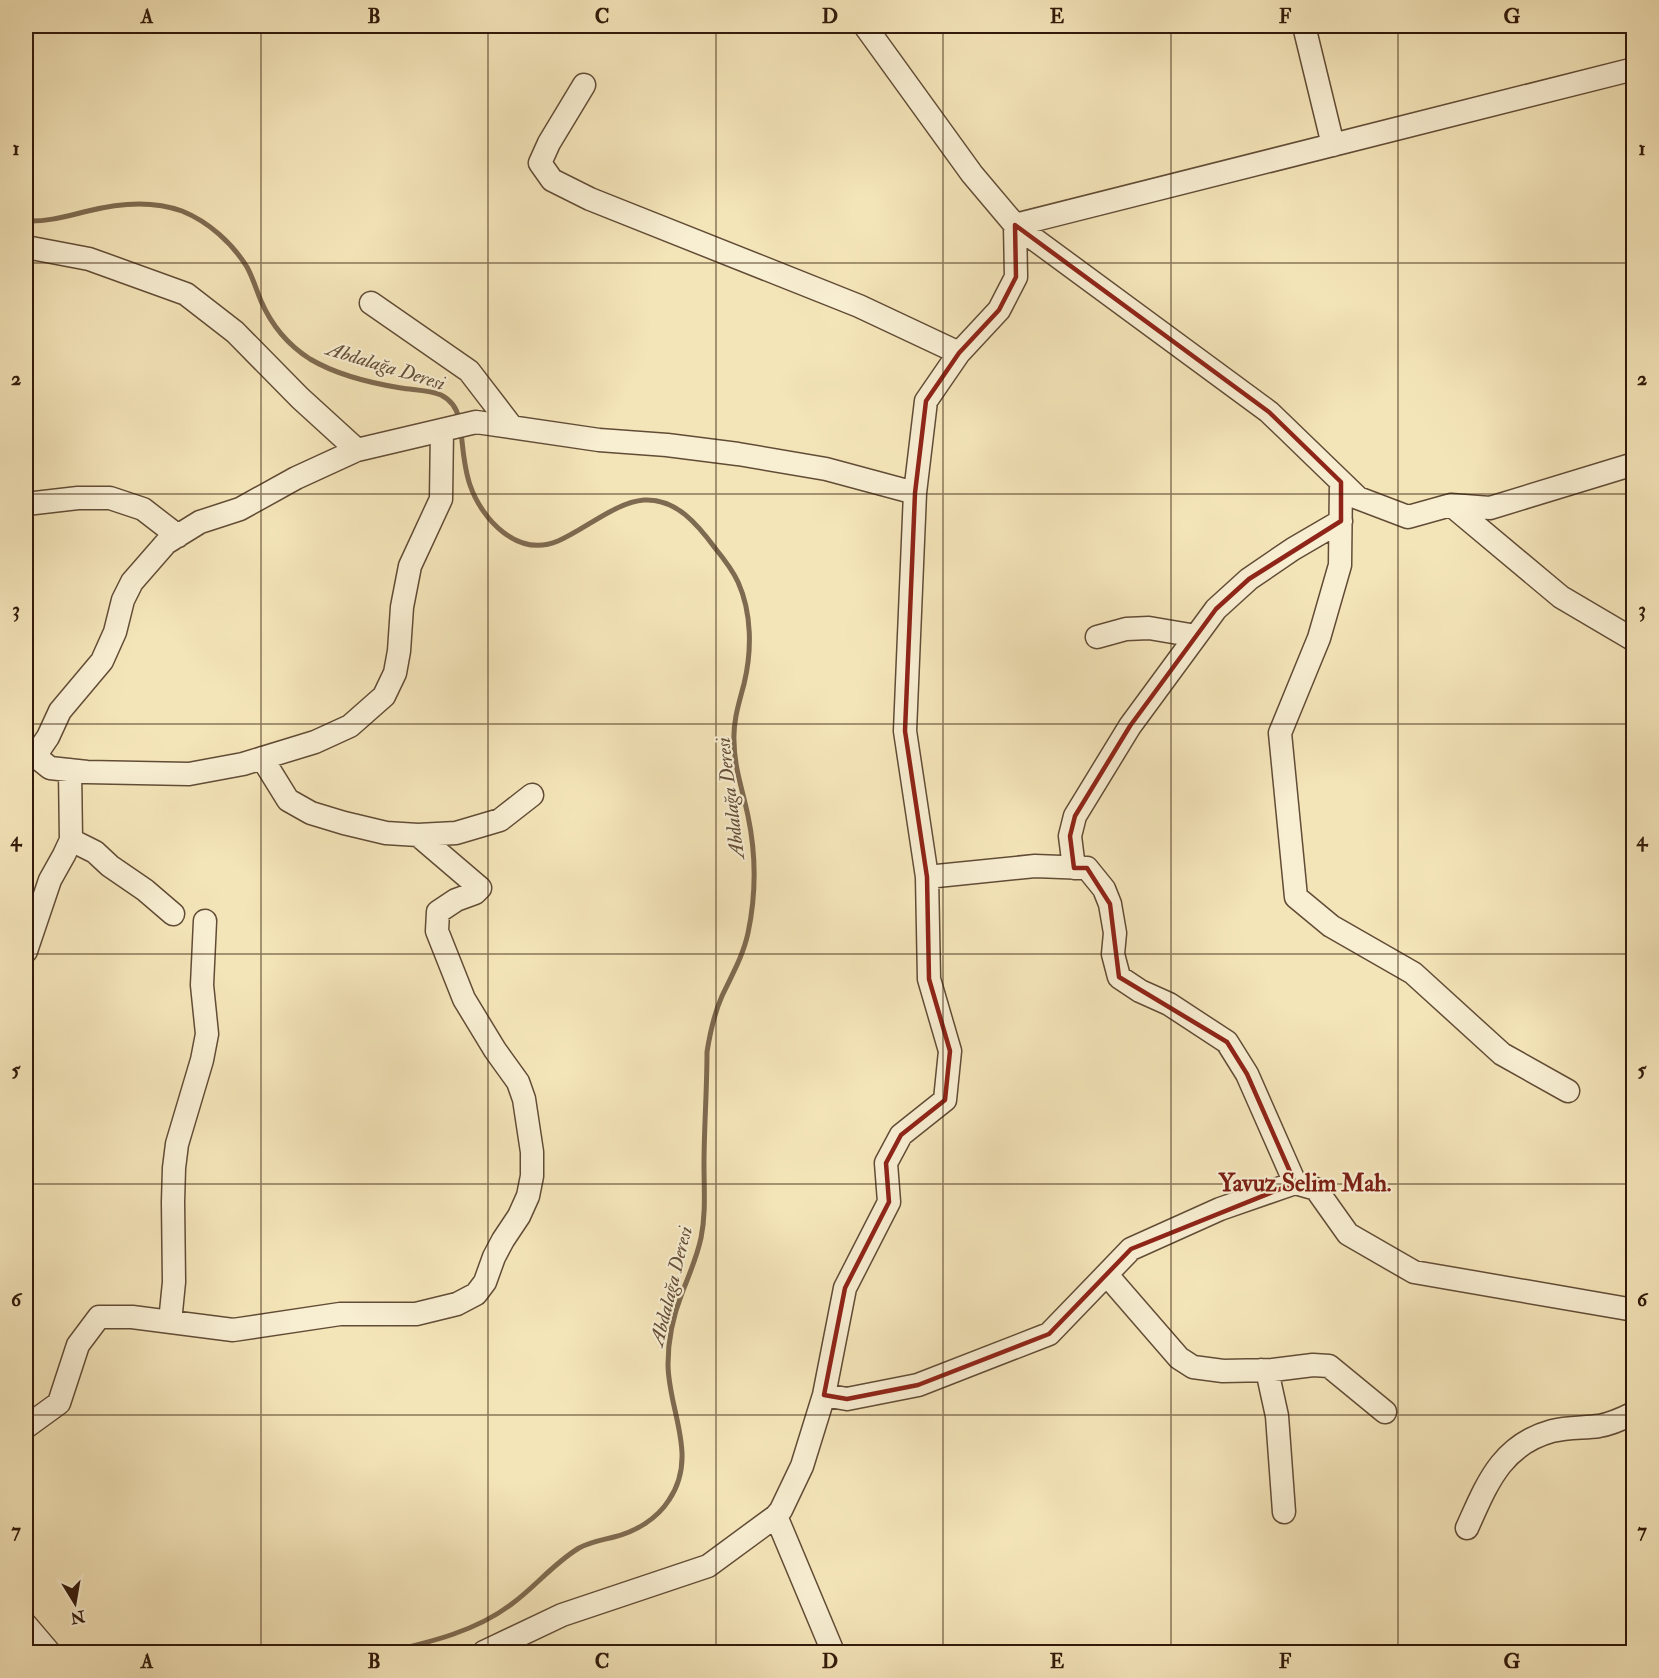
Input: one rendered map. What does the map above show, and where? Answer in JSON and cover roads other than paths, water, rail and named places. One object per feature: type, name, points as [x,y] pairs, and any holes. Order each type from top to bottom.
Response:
[{"type":"street","points":[[865,26],[972,174],[1015,225],[1269,412],[1358,498],[1408,517],[1451,505],[1490,508],[1634,464]]},
{"type":"street","points":[[1304,26],[1333,145]]},
{"type":"street","points":[[1015,225],[1634,69]]},
{"type":"street","points":[[584,85],[549,143],[540,163],[552,180],[590,199],[859,306],[959,353]]},
{"type":"street","points":[[484,1653],[562,1615],[708,1566],[776,1516],[802,1466],[824,1395],[845,1288],[889,1202],[886,1163],[901,1135],[945,1100],[950,1051],[930,979],[927,877],[904,731],[915,493],[926,401],[959,353],[999,310],[1016,277],[1015,225]]},
{"type":"street","points":[[26,248],[89,259],[186,294],[235,332],[300,398],[357,450]]},
{"type":"street","points":[[371,303],[469,372],[512,427]]},
{"type":"street","points":[[447,430],[441,499],[410,566],[402,607],[395,673],[384,696],[350,726],[315,742],[243,764],[189,774],[69,770],[50,768],[30,758],[48,737],[60,711],[102,661],[115,632],[123,600],[132,582],[166,543],[200,522],[240,509],[296,478],[357,450],[476,422],[599,440],[667,445],[738,454],[825,470],[915,493]]},
{"type":"street","points":[[1341,482],[1340,565],[1319,638],[1280,733],[1296,897],[1331,926],[1413,973],[1502,1054],[1568,1091]]},
{"type":"street","points":[[26,504],[78,498],[110,498],[143,509],[178,536]]},
{"type":"street","points":[[1451,505],[1561,597],[1634,640]]},
{"type":"street","points":[[1074,868],[1070,836],[1075,816],[1130,726],[1216,609],[1250,579],[1293,549],[1341,521]]},
{"type":"street","points":[[1097,637],[1126,629],[1149,628],[1196,636]]},
{"type":"street","points":[[262,758],[288,800],[311,813],[386,833],[418,835],[456,832],[500,820],[532,795]]},
{"type":"street","points":[[26,951],[50,879],[71,840],[69,770]]},
{"type":"street","points":[[26,1427],[58,1403],[78,1345],[99,1317],[132,1317],[233,1330],[340,1314],[416,1314],[458,1304],[476,1294],[485,1282],[494,1257],[519,1216],[528,1196],[532,1176],[532,1152],[524,1099],[518,1082],[495,1050],[464,999],[437,931],[438,912],[456,900],[475,893],[480,888],[418,835]]},
{"type":"street","points":[[71,840],[95,852],[173,914]]},
{"type":"street","points":[[927,877],[1035,866],[1087,868],[1104,889],[1110,904],[1115,933],[1113,954],[1119,977],[1140,992],[1168,1004],[1227,1042],[1247,1074],[1295,1183]]},
{"type":"street","points":[[170,1322],[174,1282],[173,1202],[177,1144],[202,1060],[207,1034],[202,985],[205,921]]},
{"type":"street","points":[[824,1395],[847,1399],[918,1385],[1049,1334],[1131,1249],[1220,1209],[1295,1183],[1316,1189],[1348,1234],[1414,1272],[1634,1310]]},
{"type":"street","points":[[1107,1275],[1179,1358],[1193,1367],[1223,1371],[1329,1366],[1384,1412]]},
{"type":"street","points":[[1261,1370],[1268,1375],[1277,1416],[1284,1512]]},
{"type":"street","points":[[1467,1528],[1497,1469],[1504,1459],[1521,1444],[1553,1431],[1599,1426],[1618,1421],[1634,1413]]},
{"type":"street","points":[[776,1516],[833,1653]]},
{"type":"street","points":[[26,1625],[49,1653]]},
{"type":"waterway","name":"Abdalağa Deresi","points":[[26,221],[50,220],[123,205],[159,205],[182,211],[210,227],[234,250],[247,267],[270,318],[287,341],[302,353],[320,365],[354,378],[441,395],[453,405],[459,419]]},
{"type":"waterway","name":"Abdalağa Deresi","points":[[387,1652],[453,1634],[499,1613],[579,1548],[630,1532],[652,1519],[664,1507],[678,1483],[682,1467],[682,1450],[669,1381],[670,1337],[676,1310],[703,1229],[709,1038],[719,1003],[746,941],[754,889],[751,830],[734,751],[735,719],[747,671],[749,632],[743,594],[730,568],[694,522],[676,508],[656,501],[644,500],[622,506],[558,541],[543,545],[516,540],[493,523],[476,498],[466,472],[461,432]]},
{"type":"district","name":"Yavuz Selim Mah.","points":[[1305,1183]]}]
